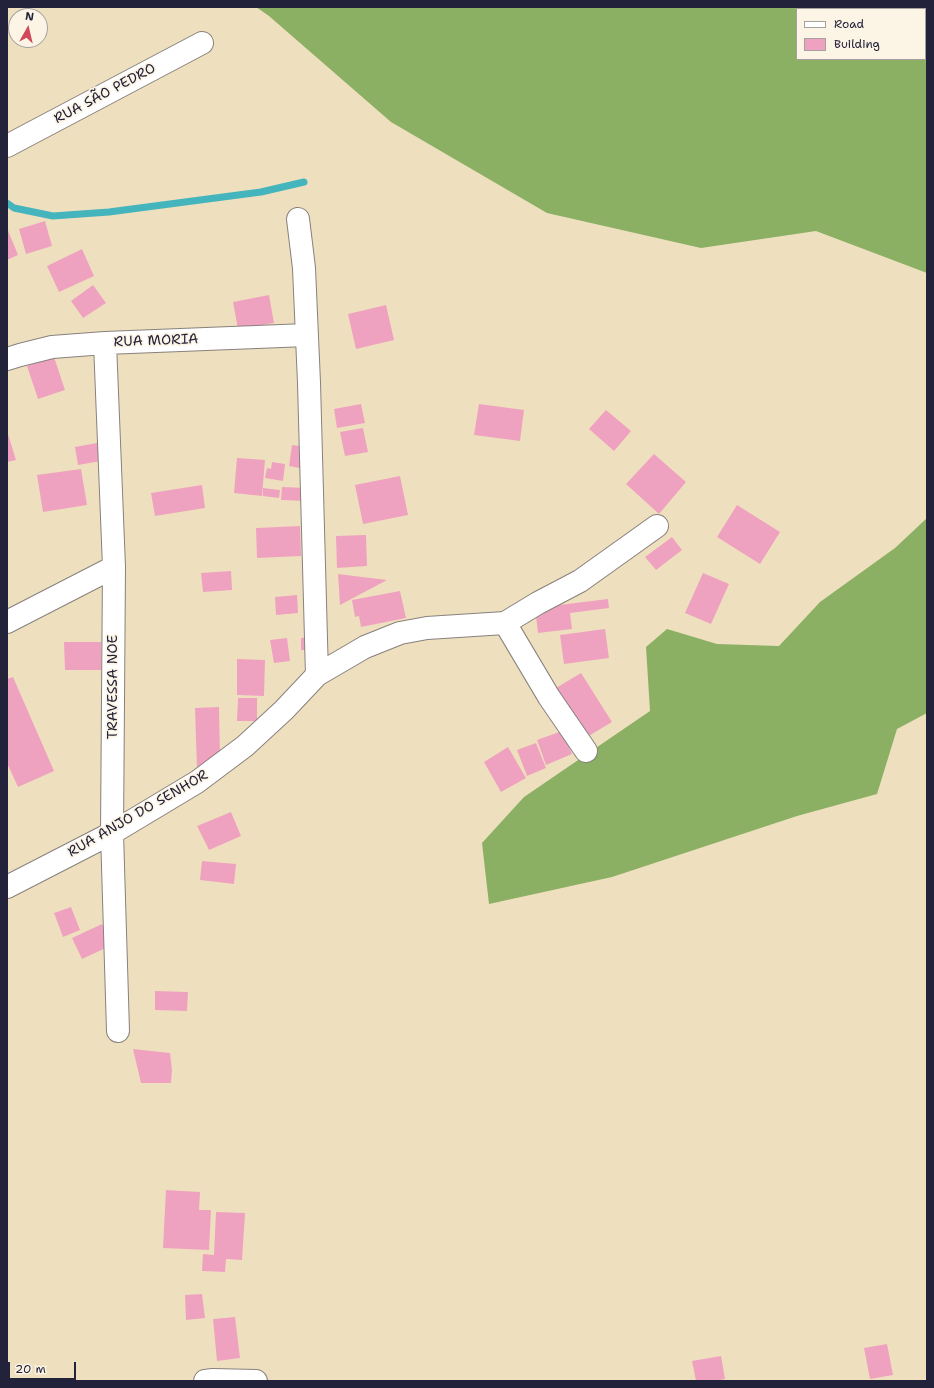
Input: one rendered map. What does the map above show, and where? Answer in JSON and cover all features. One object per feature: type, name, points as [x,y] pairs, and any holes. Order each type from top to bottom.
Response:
[{"type":"street","name":"RUA SÃO PEDRO","points":[[7,146],[202,43]]},
{"type":"street","points":[[298,219],[304,268],[307,335],[317,675]]},
{"type":"street","name":"RUA MORIA","points":[[7,359],[52,347],[105,343],[307,335]]},
{"type":"street","name":"TRAVESSA NOE","points":[[105,343],[114,568],[112,833],[118,1031]]},
{"type":"street","name":"RUA ANJO DO SENHOR","points":[[7,887],[112,833],[197,782],[245,746],[284,710],[317,675],[365,647],[400,633],[427,628],[505,623],[538,603],[580,582],[657,526]]},
{"type":"street","points":[[7,622],[114,568]]},
{"type":"street","points":[[505,623],[549,697],[586,751]]},
{"type":"street","points":[[205,1381],[256,1381]]},
{"type":"green space","points":[[256,7],[927,7],[927,273],[816,231],[701,248],[547,213],[391,122],[269,16]]},
{"type":"green space","points":[[927,518],[927,713],[897,729],[877,794],[797,816],[612,877],[489,904],[482,843],[524,797],[650,711],[646,647],[667,629],[717,644],[779,646],[820,602],[895,548]]},
{"type":"building","points":[[45,221],[52,246],[26,254],[19,229]]},
{"type":"building","points":[[7,228],[18,255],[7,260]]},
{"type":"building","points":[[82,249],[94,276],[59,292],[47,266]]},
{"type":"building","points":[[93,285],[106,303],[83,318],[71,301]]},
{"type":"building","points":[[269,295],[274,323],[238,329],[233,302]]},
{"type":"building","points":[[386,305],[394,340],[356,349],[348,314]]},
{"type":"building","points":[[54,357],[65,390],[38,399],[27,366]]},
{"type":"building","points":[[361,404],[365,423],[337,428],[334,409]]},
{"type":"building","points":[[479,404],[524,410],[520,441],[474,435]]},
{"type":"building","points":[[606,410],[631,431],[614,451],[589,429]]},
{"type":"building","points":[[363,428],[368,452],[345,456],[340,432]]},
{"type":"building","points":[[7,431],[16,460],[7,462]]},
{"type":"building","points":[[97,443],[101,461],[78,465],[75,447]]},
{"type":"building","points":[[292,445],[308,447],[305,469],[289,466]]},
{"type":"building","points":[[654,454],[686,482],[659,514],[626,484]]},
{"type":"building","points":[[237,458],[265,460],[262,496],[234,493]]},
{"type":"building","points":[[272,462],[285,464],[283,481],[265,478],[267,468],[271,469]]},
{"type":"building","points":[[81,469],[87,505],[43,512],[37,475]]},
{"type":"building","points":[[400,476],[408,515],[363,524],[355,485]]},
{"type":"building","points":[[202,485],[205,508],[155,516],[151,493]]},
{"type":"building","points":[[282,487],[307,488],[307,501],[281,500]]},
{"type":"building","points":[[263,488],[280,490],[279,498],[263,496]]},
{"type":"building","points":[[737,505],[780,532],[760,564],[717,537]]},
{"type":"building","points":[[300,526],[301,556],[257,558],[256,528]]},
{"type":"building","points":[[366,535],[367,566],[337,568],[336,536]]},
{"type":"building","points":[[672,537],[682,550],[656,570],[645,557]]},
{"type":"building","points":[[231,571],[232,590],[203,592],[201,573]]},
{"type":"building","points":[[703,573],[729,584],[711,624],[685,613]]},
{"type":"building","points":[[338,574],[387,580],[340,605]]},
{"type":"building","points":[[400,591],[406,618],[361,627],[359,616],[355,617],[352,600]]},
{"type":"building","points":[[297,595],[298,613],[276,615],[275,597]]},
{"type":"building","points":[[608,599],[609,608],[570,613],[572,629],[538,633],[535,608]]},
{"type":"building","points":[[605,629],[609,658],[564,664],[560,635]]},
{"type":"building","points":[[313,637],[313,650],[301,650],[301,638]]},
{"type":"building","points":[[287,638],[290,661],[274,663],[270,640]]},
{"type":"building","points":[[64,642],[101,642],[101,670],[65,670]]},
{"type":"building","points":[[237,659],[265,660],[264,696],[237,695]]},
{"type":"building","points":[[581,673],[612,722],[587,737],[556,688]]},
{"type":"building","points":[[13,677],[54,771],[18,787],[7,763],[7,679]]},
{"type":"building","points":[[238,698],[257,698],[257,721],[237,721]]},
{"type":"building","points":[[219,707],[220,758],[197,770],[195,708]]},
{"type":"building","points":[[562,731],[572,754],[546,765],[537,740]]},
{"type":"building","points":[[536,743],[546,768],[527,776],[517,750]]},
{"type":"building","points":[[508,747],[526,778],[501,792],[484,762]]},
{"type":"building","points":[[231,812],[241,836],[209,850],[197,826]]},
{"type":"building","points":[[202,861],[236,864],[234,884],[200,880]]},
{"type":"building","points":[[71,907],[80,930],[63,937],[54,913]]},
{"type":"building","points":[[102,924],[112,945],[82,959],[72,938]]},
{"type":"building","points":[[155,991],[188,992],[187,1011],[155,1010]]},
{"type":"building","points":[[133,1049],[170,1053],[172,1070],[171,1083],[141,1083]]},
{"type":"building","points":[[166,1190],[200,1192],[199,1210],[211,1210],[209,1250],[163,1248]]},
{"type":"building","points":[[216,1212],[245,1213],[242,1260],[226,1259],[225,1272],[202,1271],[203,1254],[214,1255]]},
{"type":"building","points":[[202,1294],[205,1318],[186,1320],[185,1295]]},
{"type":"building","points":[[235,1317],[240,1358],[217,1361],[213,1319]]},
{"type":"building","points":[[887,1344],[893,1375],[870,1379],[864,1348]]},
{"type":"building","points":[[721,1356],[725,1379],[715,1381],[696,1381],[692,1361]]},
{"type":"waterway","points":[[7,203],[14,208],[53,216],[109,212],[261,192],[304,182]]}]
